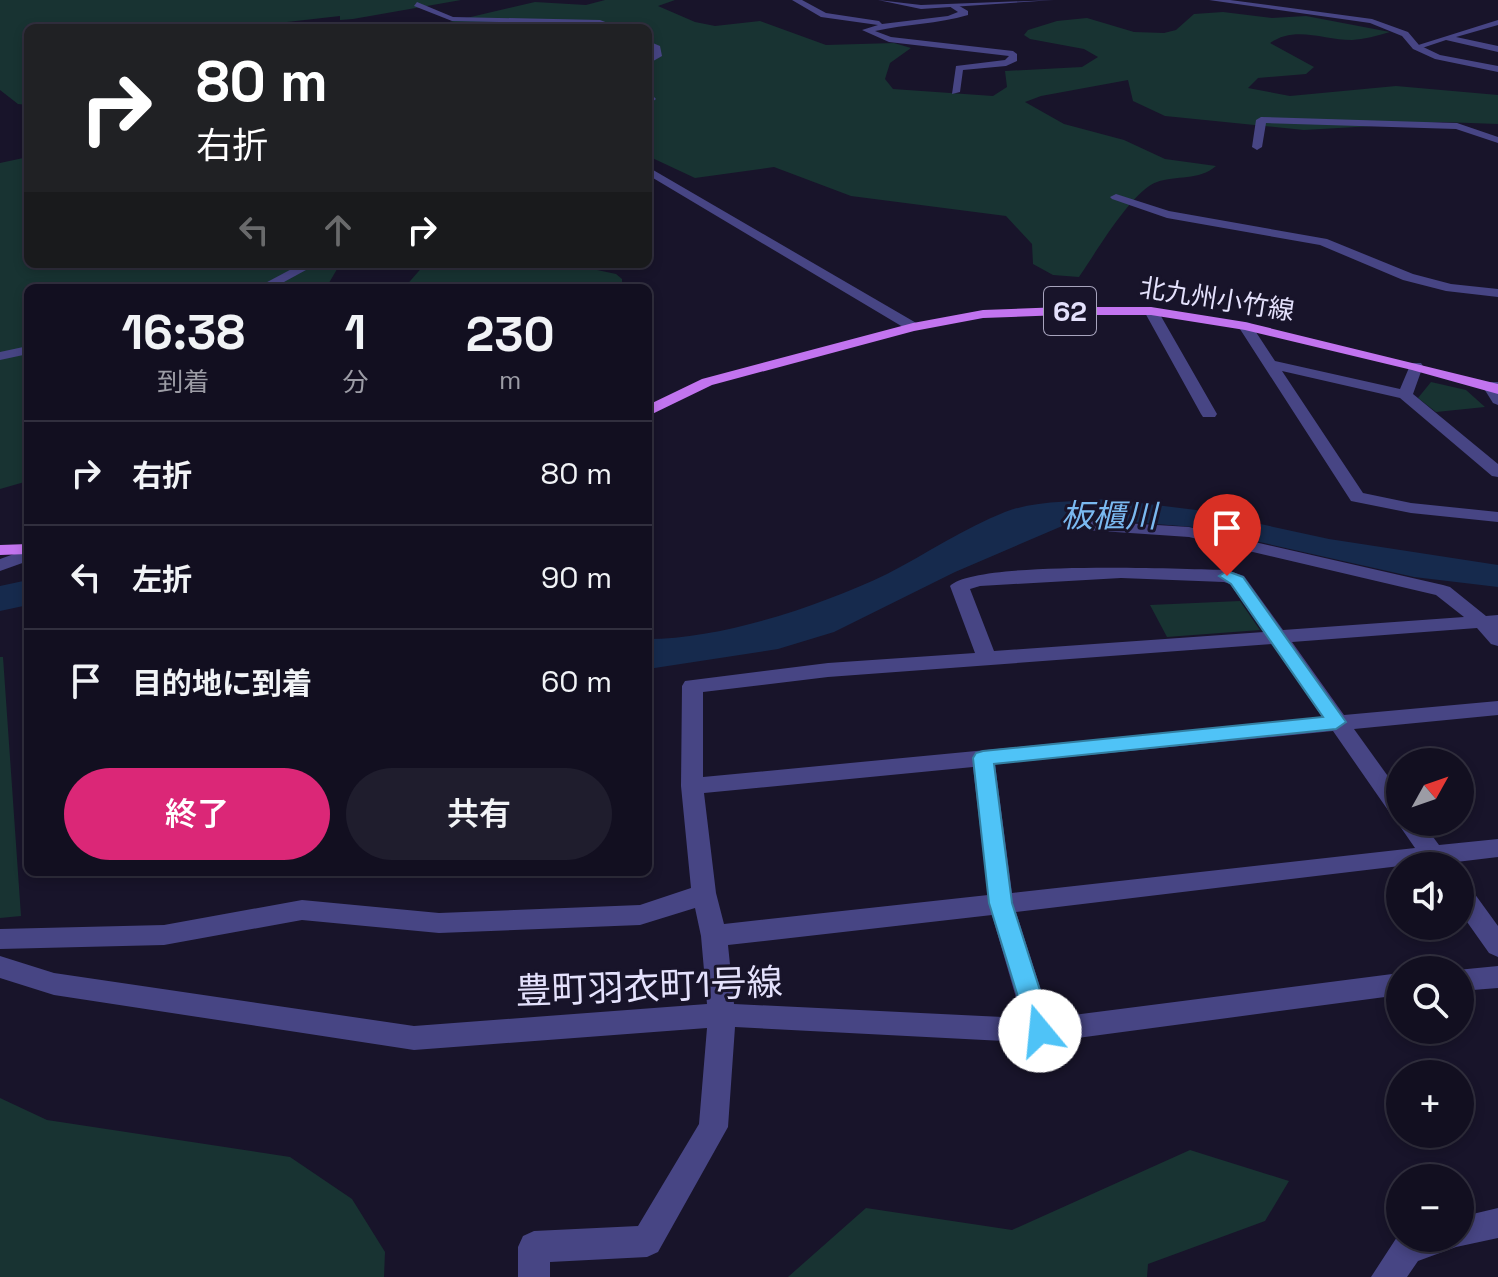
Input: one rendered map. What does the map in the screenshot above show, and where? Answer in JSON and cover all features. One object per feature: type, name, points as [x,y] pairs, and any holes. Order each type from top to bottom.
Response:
[{"type":"main road","name":"北九州小竹線","points":[[652,409],[707,382],[913,327],[983,314],[1151,311],[1245,326],[1416,366],[1496,391]]},
{"type":"main road","points":[[0,550],[24,549]]},
{"type":"street","points":[[428,0],[417,4],[444,18],[572,24]]},
{"type":"street","points":[[796,0],[838,19],[885,23],[949,18],[965,13],[951,3]]},
{"type":"street","points":[[882,0],[903,6],[980,0]]},
{"type":"street","points":[[1000,0],[1011,2]]},
{"type":"street","points":[[951,3],[1050,0]]},
{"type":"street","points":[[1213,0],[1372,21],[1405,34],[1416,47],[1438,57],[1498,69]]},
{"type":"street","points":[[916,20],[866,30],[889,39],[1013,54],[1013,61],[1006,63],[959,68],[955,92]]},
{"type":"street","points":[[1416,47],[1498,22]]},
{"type":"street","points":[[1447,38],[1498,49]]},
{"type":"street","points":[[652,46],[657,48],[658,56],[652,59]]},
{"type":"street","points":[[1257,147],[1261,120],[1457,126],[1498,140]]},
{"type":"street","points":[[652,172],[913,327]]},
{"type":"street","points":[[1116,197],[1167,214],[1323,242],[1379,267],[1433,284],[1498,293]]},
{"type":"street","points":[[271,284],[303,268]]},
{"type":"street","points":[[1151,311],[1209,414]]},
{"type":"street","points":[[1245,326],[1357,497],[1411,508],[1498,517]]},
{"type":"street","points":[[0,356],[24,351]]},
{"type":"street","points":[[1270,364],[1405,395],[1498,472]]},
{"type":"street","points":[[1405,395],[1416,366]]},
{"type":"street","points":[[1092,526],[1189,532],[1443,591],[1490,621],[1498,640]]},
{"type":"street","points":[[0,565],[24,556]]},
{"type":"street","points":[[987,658],[959,586],[978,580],[1121,572],[1227,576],[1237,580],[1386,791]]},
{"type":"street","points":[[534,1277],[534,1247],[647,1241],[713,1127],[722,1015],[692,786],[692,686],[828,670],[1490,621]]},
{"type":"street","points":[[692,786],[1498,708]]},
{"type":"street","points":[[983,758],[1001,903],[1040,1031]]},
{"type":"street","points":[[1474,853],[1498,848]]},
{"type":"street","points":[[714,936],[1001,903],[1386,865]]},
{"type":"street","points":[[0,939],[164,935],[302,910],[439,923],[640,915],[674,906],[704,893]]},
{"type":"street","points":[[1474,913],[1498,946]]},
{"type":"street","name":"豊町羽衣町1号線","points":[[0,967],[54,984],[414,1038],[722,1015],[1040,1031],[1386,986]]},
{"type":"street","points":[[1474,979],[1498,977]]},
{"type":"street","points":[[1474,1229],[1498,1223]]},
{"type":"street","points":[[1387,1277],[1405,1252]]},
{"type":"green space","points":[[0,0],[461,0],[353,19],[340,20],[340,16],[270,24],[24,24],[24,105],[18,104],[0,90]]},
{"type":"green space","points":[[605,0],[675,0],[658,6],[695,22],[715,26],[760,21],[826,45],[894,43],[911,48],[890,63],[885,79],[893,89],[993,96],[1007,87],[1005,71],[1082,67],[1098,57],[1084,49],[1030,39],[1024,35],[1028,30],[1057,21],[1087,18],[1134,32],[1164,33],[1176,30],[1194,14],[1223,12],[1272,18],[1306,16],[1390,32],[1352,40],[1300,34],[1280,38],[1270,43],[1314,67],[1306,74],[1258,78],[1248,88],[1290,96],[1396,86],[1498,95],[1498,124],[1442,122],[1304,130],[1165,116],[1133,101],[1128,80],[1041,96],[1025,102],[1064,124],[1124,140],[1165,159],[1216,166],[1202,174],[1164,180],[1147,187],[1115,224],[1079,277],[1053,275],[1033,264],[1032,244],[1006,216],[851,196],[774,167],[695,178],[652,158],[652,24],[441,24],[535,2],[586,5]]},
{"type":"green space","points":[[24,158],[24,268],[338,268],[328,284],[24,284],[24,482],[0,489],[0,163]]},
{"type":"green space","points":[[422,268],[588,268],[616,274],[622,279],[622,284],[408,284]]},
{"type":"green space","points":[[1431,382],[1466,390],[1485,407],[1436,412],[1418,398]]},
{"type":"green space","points":[[1240,601],[1260,630],[1167,637],[1150,605]]},
{"type":"green space","points":[[0,657],[3,657],[21,916],[0,918]]},
{"type":"green space","points":[[0,1098],[47,1120],[290,1157],[352,1199],[385,1252],[384,1277],[0,1277]]},
{"type":"green space","points":[[1190,1150],[1289,1181],[1265,1221],[1148,1264],[1147,1277],[788,1277],[866,1208],[1012,1230]]},
{"type":"water","name":"板櫃川","points":[[1108,499],[1196,510],[1329,539],[1498,565],[1498,587],[1414,577],[1193,527],[1081,518],[955,572],[834,632],[778,649],[652,668],[652,639],[677,638],[738,627],[801,609],[887,574],[1005,512],[1043,503]]},
{"type":"water","points":[[24,581],[24,606],[0,611],[0,586]]},
{"type":"route","points":[[1040,1031],[1001,903],[983,758],[1336,722],[1237,580],[1227,576]]}]
